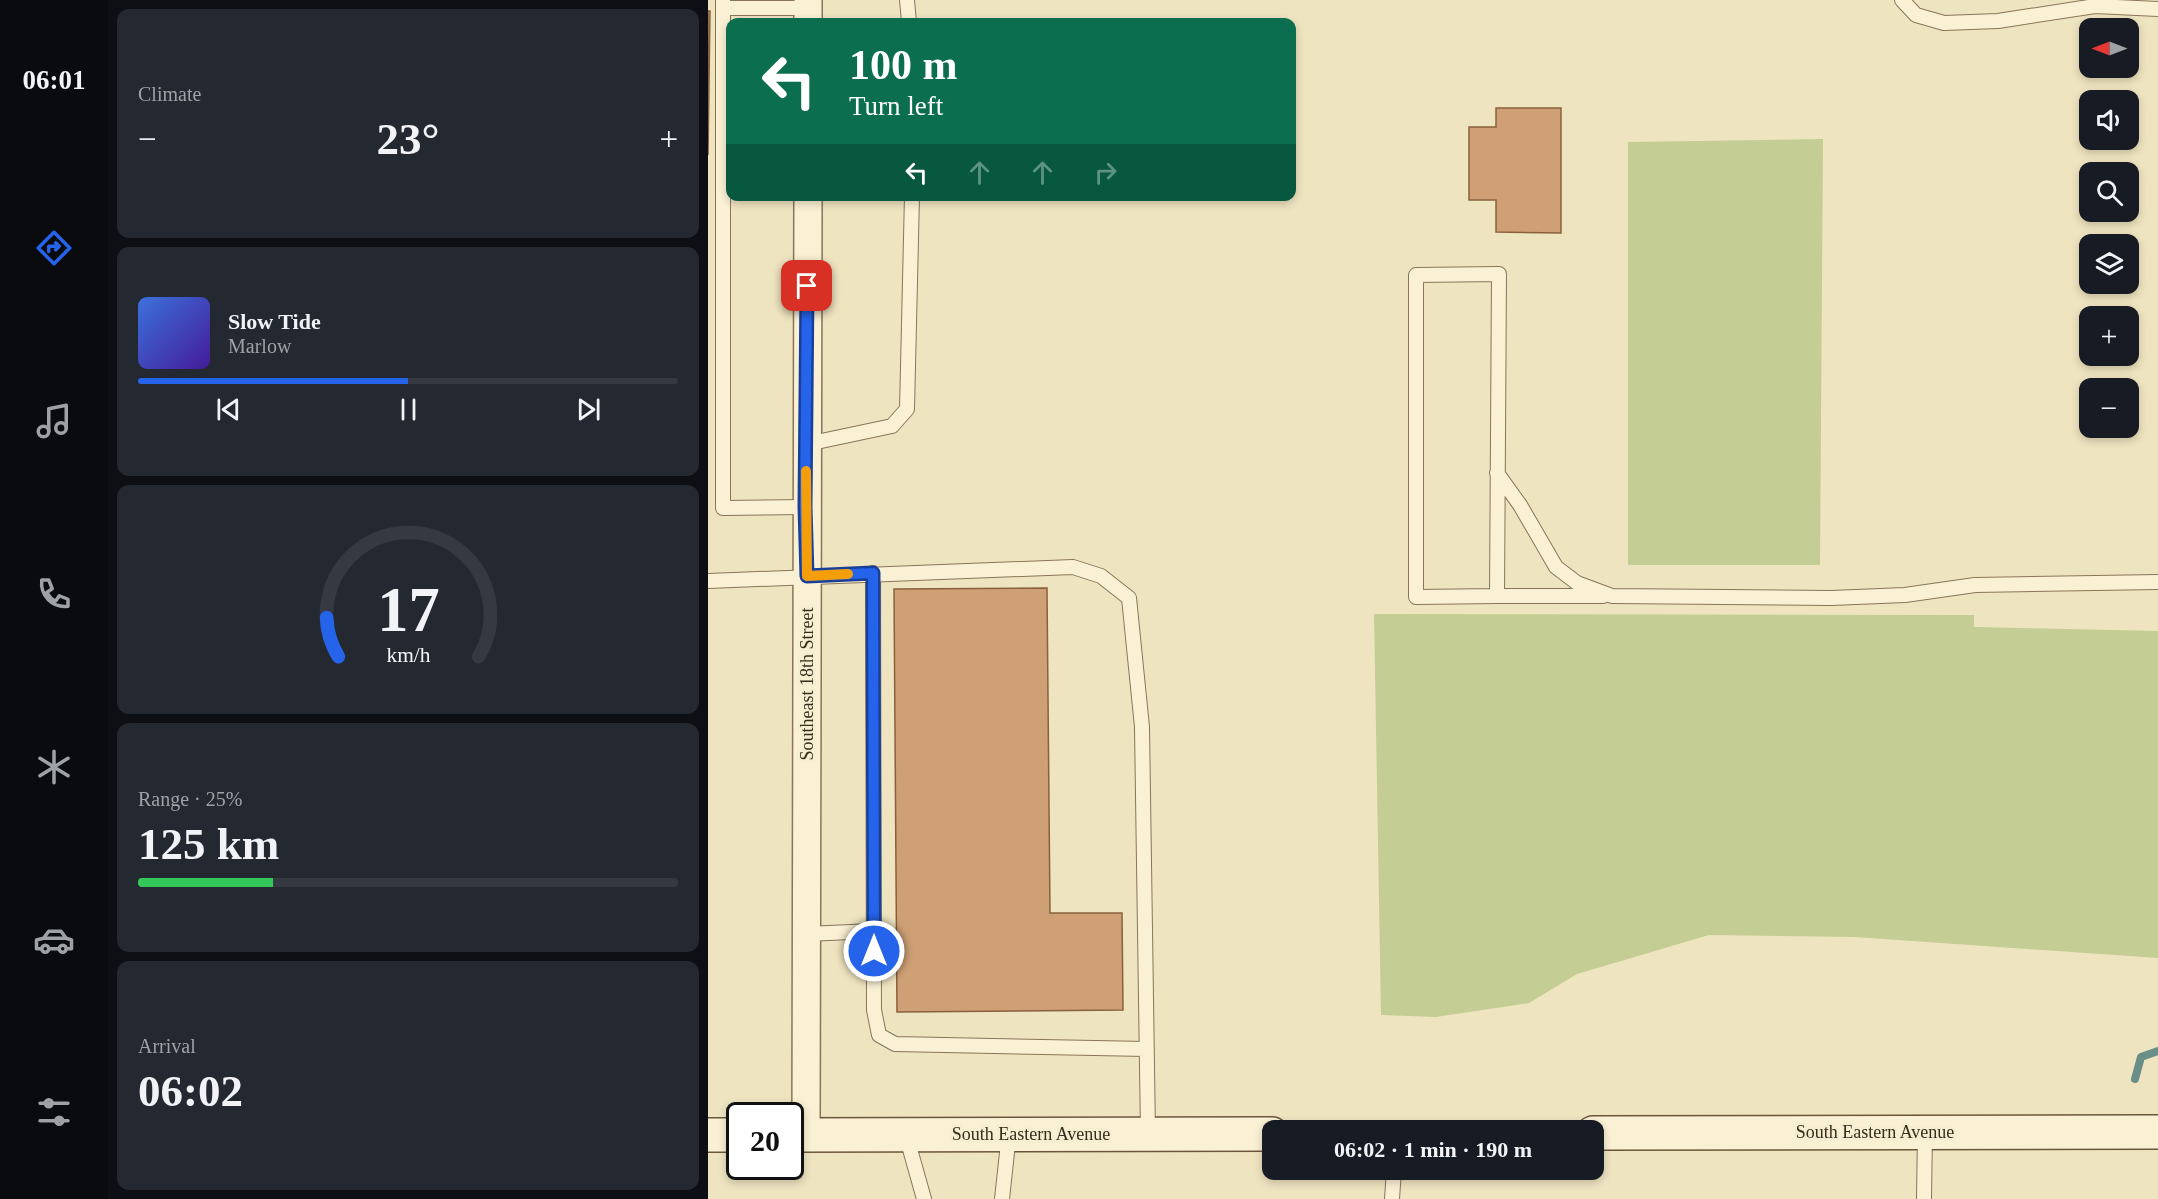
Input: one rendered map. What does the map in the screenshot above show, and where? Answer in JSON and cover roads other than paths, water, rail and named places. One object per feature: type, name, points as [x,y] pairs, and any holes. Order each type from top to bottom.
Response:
[{"type":"main road","name":"South Eastern Avenue","points":[[1604,1133],[2158,1132]]},
{"type":"main road","name":"South Eastern Avenue","points":[[804,1135],[1262,1134]]},
{"type":"main road","points":[[708,1135],[726,1135]]},
{"type":"street","name":"Southeast 18th Street","points":[[799,1102],[806,934],[807,576],[805,507],[808,201]]},
{"type":"lane","points":[[907,0],[909,18]]},
{"type":"lane","points":[[1902,0],[1916,15],[1944,23],[1998,21],[2115,3],[2158,9]]},
{"type":"lane","points":[[723,508],[715,478],[724,4],[808,10]]},
{"type":"lane","points":[[807,444],[892,426],[907,409],[912,201]]},
{"type":"lane","points":[[1497,596],[1499,274],[1416,275],[1416,597],[1831,598],[1905,595],[1975,585],[2158,582]]},
{"type":"lane","points":[[1497,473],[1520,505],[1556,567],[1577,583],[1612,596]]},
{"type":"lane","points":[[708,511],[723,508],[805,507]]},
{"type":"lane","points":[[708,580],[1073,567],[1101,576],[1129,598],[1142,727],[1148,1134]]},
{"type":"lane","points":[[873,573],[874,931],[876,1018],[879,1035],[895,1044],[1147,1049]]},
{"type":"lane","points":[[806,934],[874,931]]},
{"type":"lane","points":[[1924,1199],[1925,1132]]},
{"type":"lane","points":[[1002,1199],[1009,1134]]},
{"type":"lane","points":[[906,1135],[924,1199]]},
{"type":"lane","points":[[1392,1199],[1393,1180]]},
{"type":"waterway","points":[[2135,1079],[2141,1057],[2158,1051]]}]
